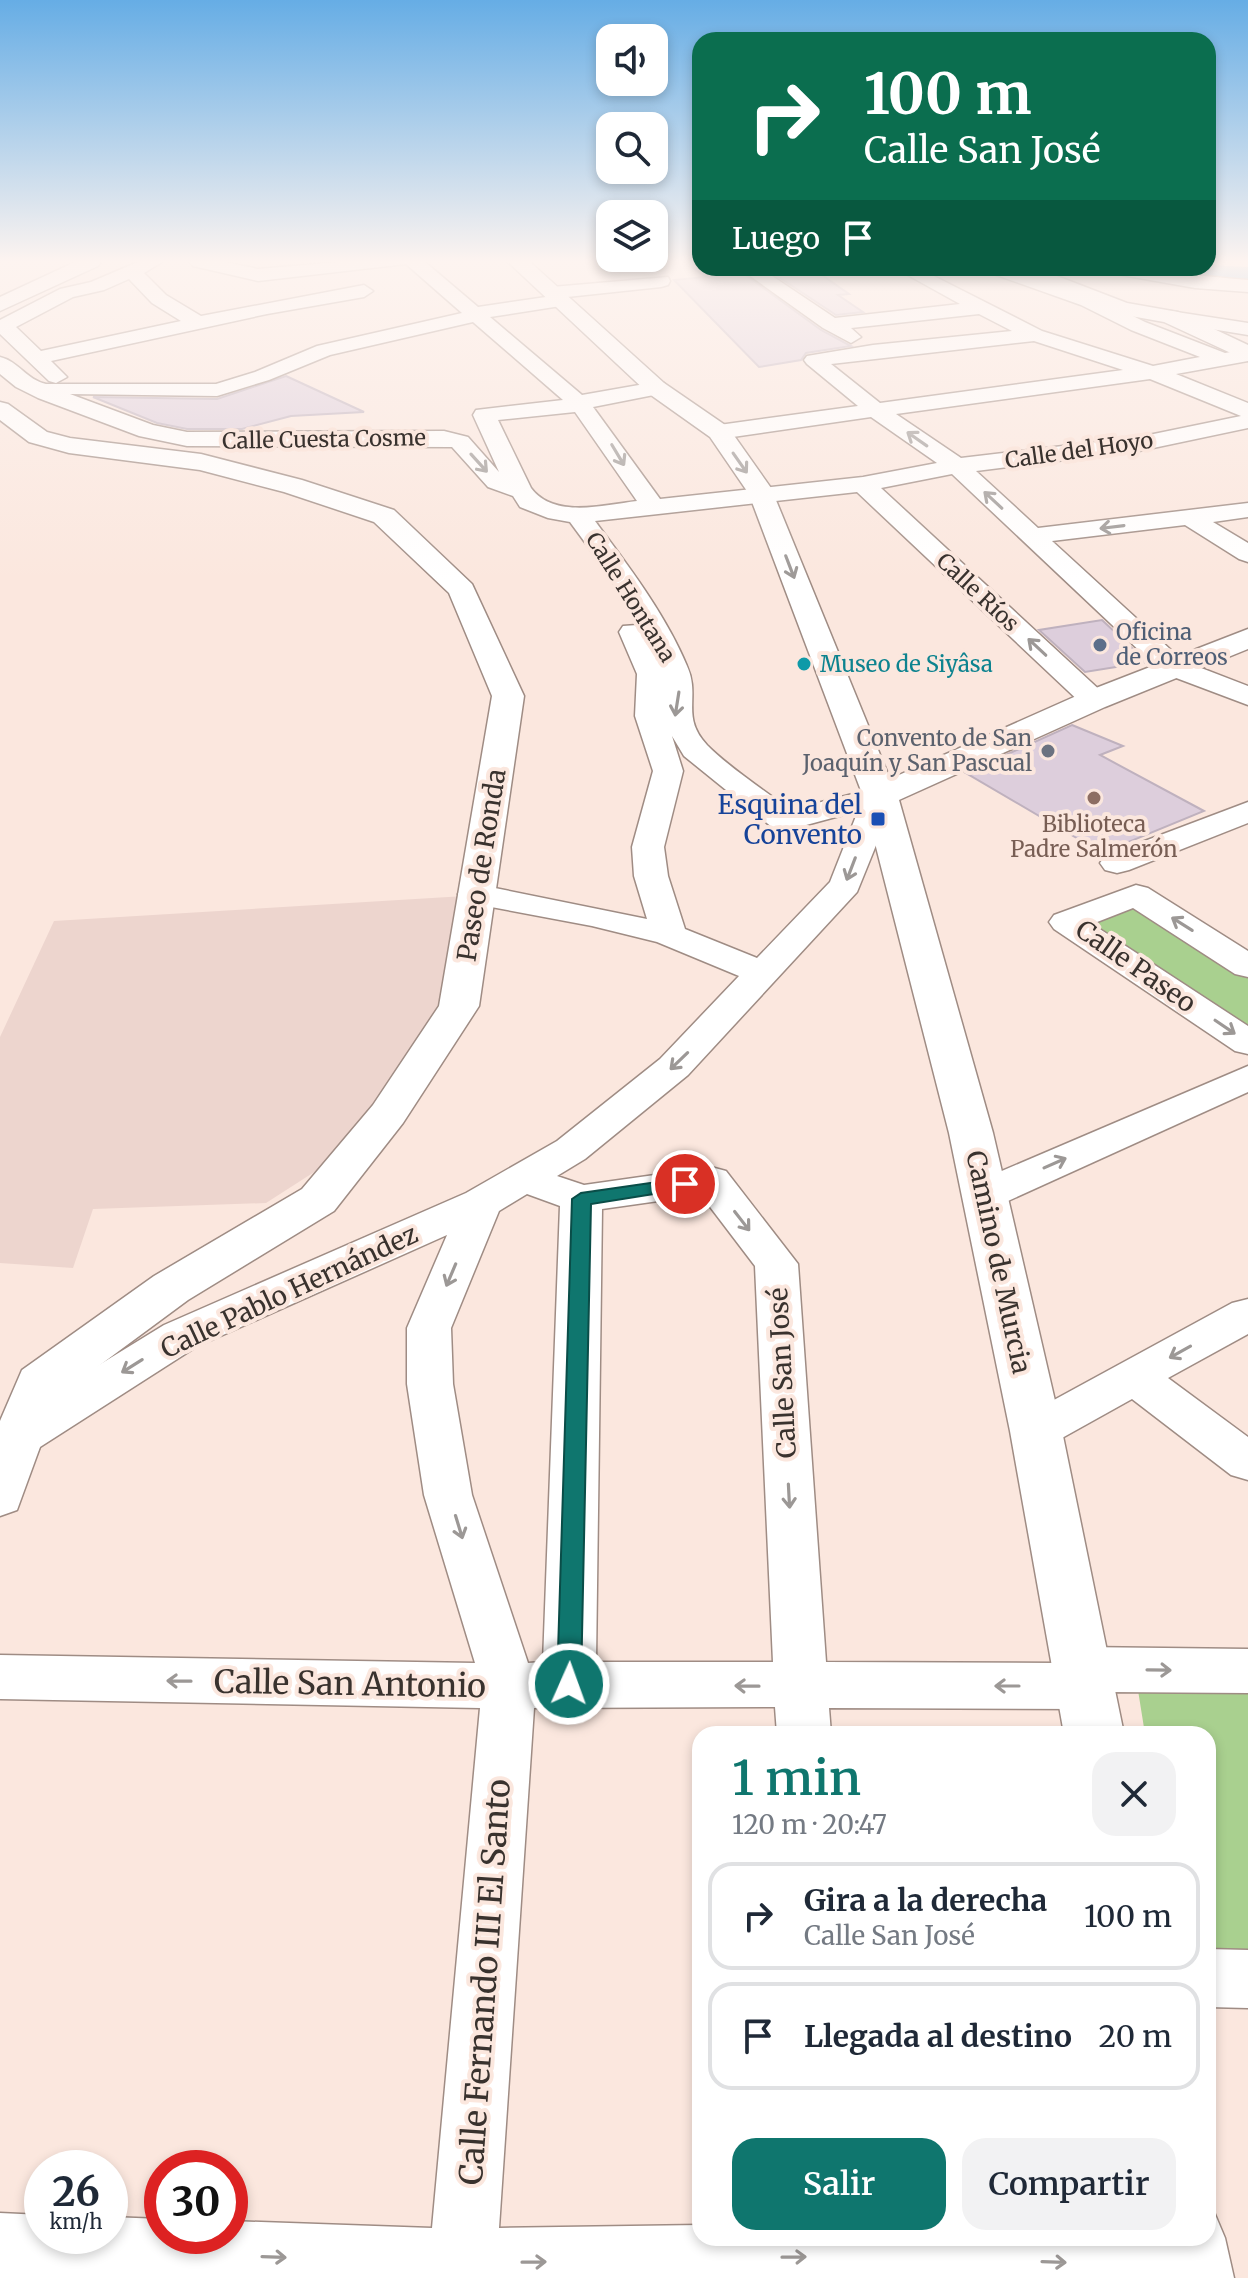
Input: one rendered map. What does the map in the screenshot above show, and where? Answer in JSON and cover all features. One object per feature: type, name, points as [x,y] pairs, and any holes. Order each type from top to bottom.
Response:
[{"type":"main road","points":[[634,368],[656,388],[719,432]]},
{"type":"main road","name":"Paseo de Ronda","points":[[0,409],[38,437],[69,445],[201,462],[293,486],[384,516],[462,590],[508,696],[459,1006],[388,1114],[318,1200],[171,1288],[40,1383],[10,1444]]},
{"type":"main road","name":"Camino de Murcia","points":[[719,432],[762,494],[880,796],[967,1117],[1036,1431],[1086,1697]]},
{"type":"main road","points":[[880,796],[1094,700],[1248,638]]},
{"type":"street","points":[[6,368],[21,382],[57,390],[217,390],[280,368]]},
{"type":"street","points":[[43,368],[57,390]]},
{"type":"street","points":[[540,368],[574,398],[653,506]]},
{"type":"street","points":[[824,368],[878,412],[957,466],[1173,667],[1248,696]]},
{"type":"street","points":[[1140,368],[1248,411]]},
{"type":"street","points":[[719,432],[1172,368]]},
{"type":"street","points":[[481,391],[492,399],[590,399],[656,388]]},
{"type":"street","name":"Calle Cuesta Cosme","points":[[57,390],[147,431],[187,439],[444,438],[460,442],[496,482],[521,491],[529,502],[557,513],[578,515],[762,494]]},
{"type":"street","points":[[521,491],[484,415],[574,398]]},
{"type":"street","name":"Calle del Hoyo","points":[[762,494],[863,484],[957,466],[1139,444],[1248,421]]},
{"type":"street","name":"Calle Ríos","points":[[863,484],[1094,700]]},
{"type":"street","points":[[1032,536],[1248,510]]},
{"type":"street","name":"Calle Hontana","points":[[578,515],[621,574],[672,662],[680,683],[675,717],[695,750],[784,821],[880,796]]},
{"type":"street","points":[[1189,517],[1248,554]]},
{"type":"street","points":[[621,574],[626,612],[651,674],[650,716],[668,771],[648,847],[651,876],[669,935]]},
{"type":"street","name":"Calle Pablo Hernández","points":[[10,1444],[180,1336],[481,1203],[571,1150],[674,1067],[845,885],[880,796]]},
{"type":"street","points":[[1117,863],[1248,812]]},
{"type":"street","points":[[475,894],[592,916],[669,935],[763,973]]},
{"type":"street","name":"Calle Paseo","points":[[1248,966],[1136,895],[1066,922],[1248,1043]]},
{"type":"street","points":[[984,1195],[1248,1078]]},
{"type":"street","name":"Calle San José","points":[[521,1177],[581,1199],[711,1180],[776,1264],[802,1710]]},
{"type":"street","points":[[569,1684],[581,1199]]},
{"type":"street","points":[[481,1203],[429,1328],[430,1384],[448,1495],[509,1686]]},
{"type":"street","points":[[1036,1431],[1248,1314]]},
{"type":"street","points":[[1134,1377],[1248,1462]]},
{"type":"street","points":[[0,1497],[10,1444]]},
{"type":"street","name":"Calle San Antonio","points":[[0,1677],[509,1686],[569,1684],[802,1710],[1086,1697],[1248,1671]]},
{"type":"street","name":"Calle Fernando III El Santo","points":[[463,2271],[509,1686]]},
{"type":"street","points":[[1216,1978],[1248,1979]]},
{"type":"street","points":[[0,2247],[463,2271],[849,2247],[1192,2261]]},
{"type":"shaded area","points":[[465,896],[448,1011],[333,1160],[266,1203],[93,1209],[73,1268],[0,1263],[0,1037],[54,921]]},
{"type":"green space","points":[[1136,895],[1248,966],[1248,1043],[1066,922]]},
{"type":"green space","points":[[1137,1684],[1248,1685],[1248,1963],[1216,1963],[1216,1726],[1144,1726]]},
{"type":"building","points":[[286,376],[364,412],[291,416],[242,429],[187,429],[157,423],[93,397],[217,399]]},
{"type":"building","name":"Oficina de Correos","points":[[1102,620],[1147,662],[1085,672],[1039,630]]},
{"type":"building","name":"Biblioteca Padre Salmerón","points":[[1072,725],[1123,746],[1100,755],[1204,811],[1102,853],[966,773]]},
{"type":"place","name":"Oficina de Correos","points":[[1100,645]]},
{"type":"place","name":"Museo de Siyâsa","points":[[804,664]]},
{"type":"place","name":"Convento de San Joaquín y San Pascual","points":[[1048,751]]},
{"type":"place","name":"Biblioteca Padre Salmerón","points":[[1094,798]]},
{"type":"place","name":"Esquina del Convento","points":[[878,819]]},
{"type":"route","points":[[569,1684],[581,1199],[685,1184]]}]
